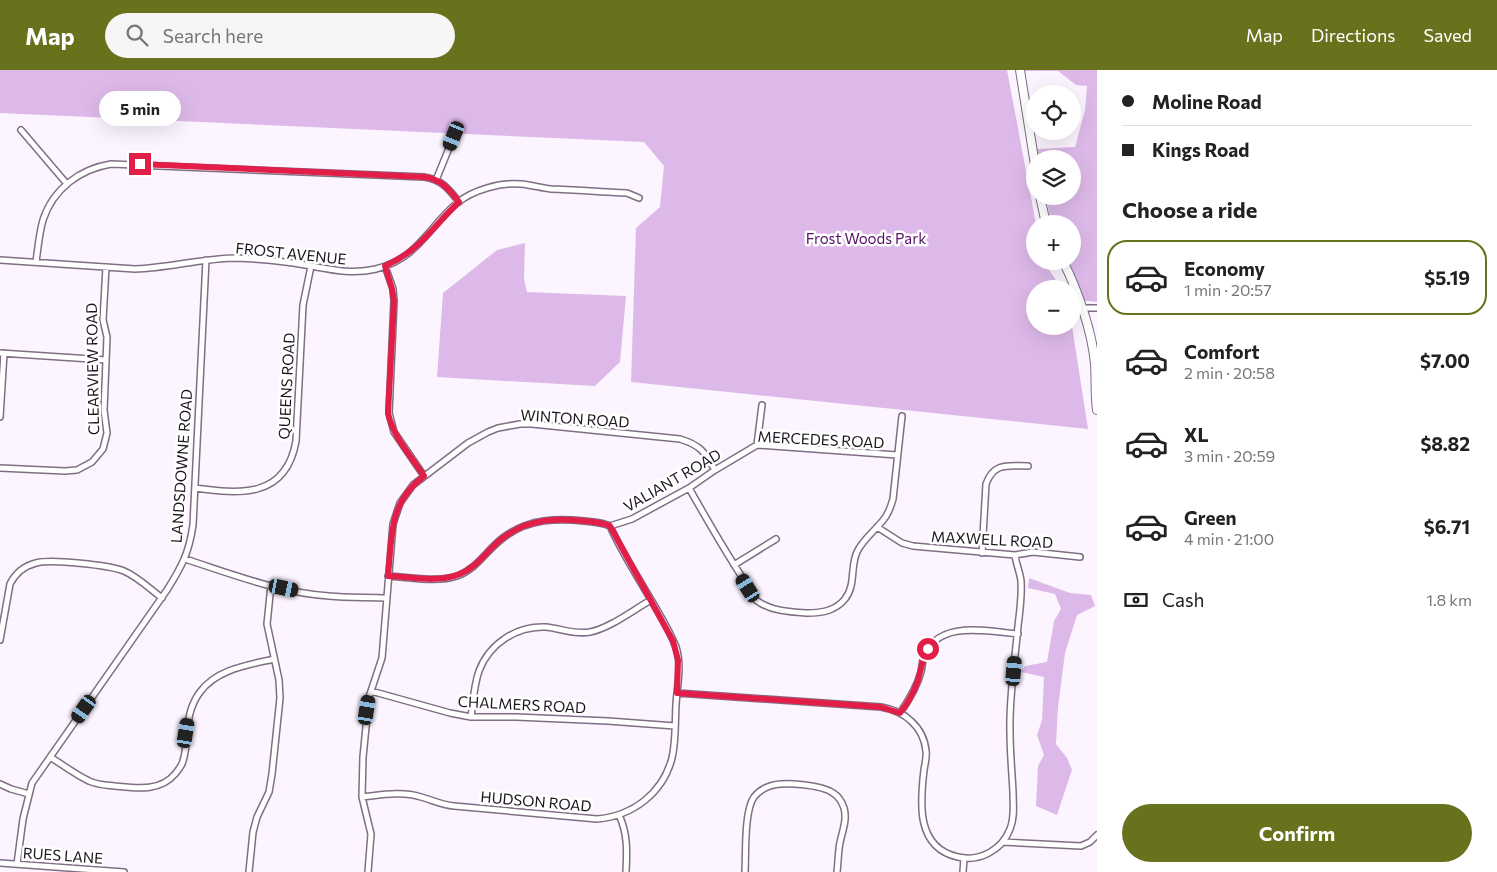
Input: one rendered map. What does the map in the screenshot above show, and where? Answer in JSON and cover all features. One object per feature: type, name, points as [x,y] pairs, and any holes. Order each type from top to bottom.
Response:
[{"type":"street","points":[[1020,70],[1033,150]]},
{"type":"street","points":[[21,130],[67,184]]},
{"type":"street","points":[[436,180],[454,136]]},
{"type":"street","points":[[36,262],[40,233],[54,198],[67,184],[79,175],[94,168],[120,163],[424,177],[436,180],[448,188],[459,202]]},
{"type":"street","name":"FROST AVENUE","points":[[0,260],[135,269],[236,258],[355,272],[385,266],[395,261],[413,250],[459,202],[486,189],[497,186],[518,184],[546,188],[627,193],[639,198]]},
{"type":"street","name":"LANDSDOWNE ROAD","points":[[17,864],[23,819],[32,783],[162,598],[185,559],[190,544],[193,525],[206,260]]},
{"type":"street","name":"QUEENS ROAD","points":[[195,488],[231,492],[244,492],[256,489],[267,485],[277,478],[291,459],[296,441],[303,305],[311,266]]},
{"type":"street","points":[[385,266],[394,301],[388,413],[394,432],[424,476]]},
{"type":"street","name":"CLEARVIEW ROAD","points":[[0,468],[69,471],[81,469],[95,460],[105,445],[107,433],[104,410],[107,337],[103,320],[106,267]]},
{"type":"street","points":[[1097,308],[1081,308],[1092,344],[1097,410]]},
{"type":"street","points":[[0,417],[2,353],[106,360]]},
{"type":"street","points":[[757,445],[762,405]]},
{"type":"street","points":[[689,488],[756,599],[771,608],[784,611],[824,612],[838,606],[848,594],[858,551],[890,510],[893,499],[902,416]]},
{"type":"street","name":"WINTON ROAD","points":[[368,872],[370,834],[362,797],[367,710],[382,658],[393,524],[397,509],[408,490],[468,443],[483,434],[509,426],[532,424],[680,439],[694,443],[702,450],[715,470]]},
{"type":"street","name":"MERCEDES ROAD","points":[[746,451],[757,445],[897,455]]},
{"type":"street","name":"VALIANT ROAD","points":[[388,576],[440,579],[458,576],[474,566],[506,535],[523,526],[549,519],[602,523],[610,526],[632,519],[689,488],[746,451]]},
{"type":"street","points":[[982,553],[986,484],[989,476],[992,472],[1003,466],[1028,466]]},
{"type":"street","name":"HUDSON ROAD","points":[[362,797],[408,794],[421,796],[446,805],[589,819],[619,815],[630,811],[644,802],[661,783],[671,760],[678,672],[676,650],[669,631],[610,526]]},
{"type":"street","name":"MAXWELL ROAD","points":[[877,527],[902,543],[913,546],[982,553],[1015,555],[1033,552],[1080,557]]},
{"type":"street","points":[[734,565],[776,539]]},
{"type":"street","points":[[677,693],[881,707],[900,713],[916,726],[925,744],[926,759],[922,813],[926,832],[941,850],[950,855],[964,858],[987,854],[1003,842],[1010,830],[1013,816],[1010,731],[1021,580],[1015,555]]},
{"type":"street","points":[[185,559],[271,585],[329,596],[386,598]]},
{"type":"street","points":[[0,640],[10,584],[13,577],[36,563],[56,562],[106,566],[134,577],[162,598]]},
{"type":"street","points":[[249,872],[253,832],[257,817],[269,792],[280,698],[279,680],[267,624],[271,585]]},
{"type":"street","points":[[471,717],[479,671],[490,652],[505,638],[518,632],[538,628],[552,628],[577,633],[595,631],[651,600]]},
{"type":"street","points":[[900,713],[913,693],[926,653],[941,637],[949,632],[962,630],[1018,634]]},
{"type":"street","points":[[50,757],[90,782],[137,788],[162,785],[172,778],[183,763],[188,719],[193,704],[200,692],[211,680],[223,674],[239,667],[274,659]]},
{"type":"street","name":"CHALMERS ROAD","points":[[371,691],[471,717],[553,718],[675,726]]},
{"type":"street","points":[[0,784],[29,794]]},
{"type":"street","points":[[745,872],[748,813],[751,803],[754,797],[764,788],[782,784],[826,789],[834,793],[842,802],[845,820],[839,848],[837,872]]},
{"type":"street","points":[[619,815],[625,829],[627,844],[626,872]]},
{"type":"street","points":[[1003,842],[1080,846],[1090,842],[1097,835]]},
{"type":"street","points":[[963,872],[964,858]]},
{"type":"street","name":"RUES LANE","points":[[0,863],[124,872]]},
{"type":"green space","name":"Frost Woods Park","points":[[0,70],[1007,70],[1026,171],[1026,205],[1032,205],[1034,215],[1026,215],[1026,270],[1049,270],[1056,280],[1026,280],[1026,335],[1073,335],[1088,429],[631,382],[636,228],[660,207],[664,166],[644,142],[0,113]]},
{"type":"green space","points":[[1097,70],[1097,302],[1081,300],[1081,280],[1072,280],[1068,270],[1081,270],[1081,215],[1049,215],[1048,205],[1081,205],[1081,150],[1037,149],[1075,147],[1077,140],[1081,140],[1081,125],[1085,110],[1087,86],[1076,85],[1058,71],[1023,71]]},
{"type":"green space","points":[[525,243],[524,279],[527,292],[626,296],[620,362],[595,386],[437,377],[443,293],[497,250]]},
{"type":"green space","points":[[1029,578],[1070,593],[1091,595],[1095,606],[1077,615],[1065,653],[1058,707],[1056,744],[1067,758],[1072,770],[1057,815],[1036,806],[1038,766],[1044,755],[1037,735],[1042,720],[1044,677],[1021,672],[1025,666],[1047,662],[1054,621],[1061,609],[1055,594],[1028,588]]},
{"type":"route","points":[[140,164],[424,177],[439,180],[459,202],[413,250],[385,266],[394,301],[388,413],[394,432],[424,476],[408,490],[394,516],[388,576],[434,579],[452,577],[464,573],[483,558],[506,535],[523,526],[549,519],[602,523],[610,526],[669,631],[678,660],[677,693],[881,707],[900,713],[918,682],[922,662],[928,649]]}]
